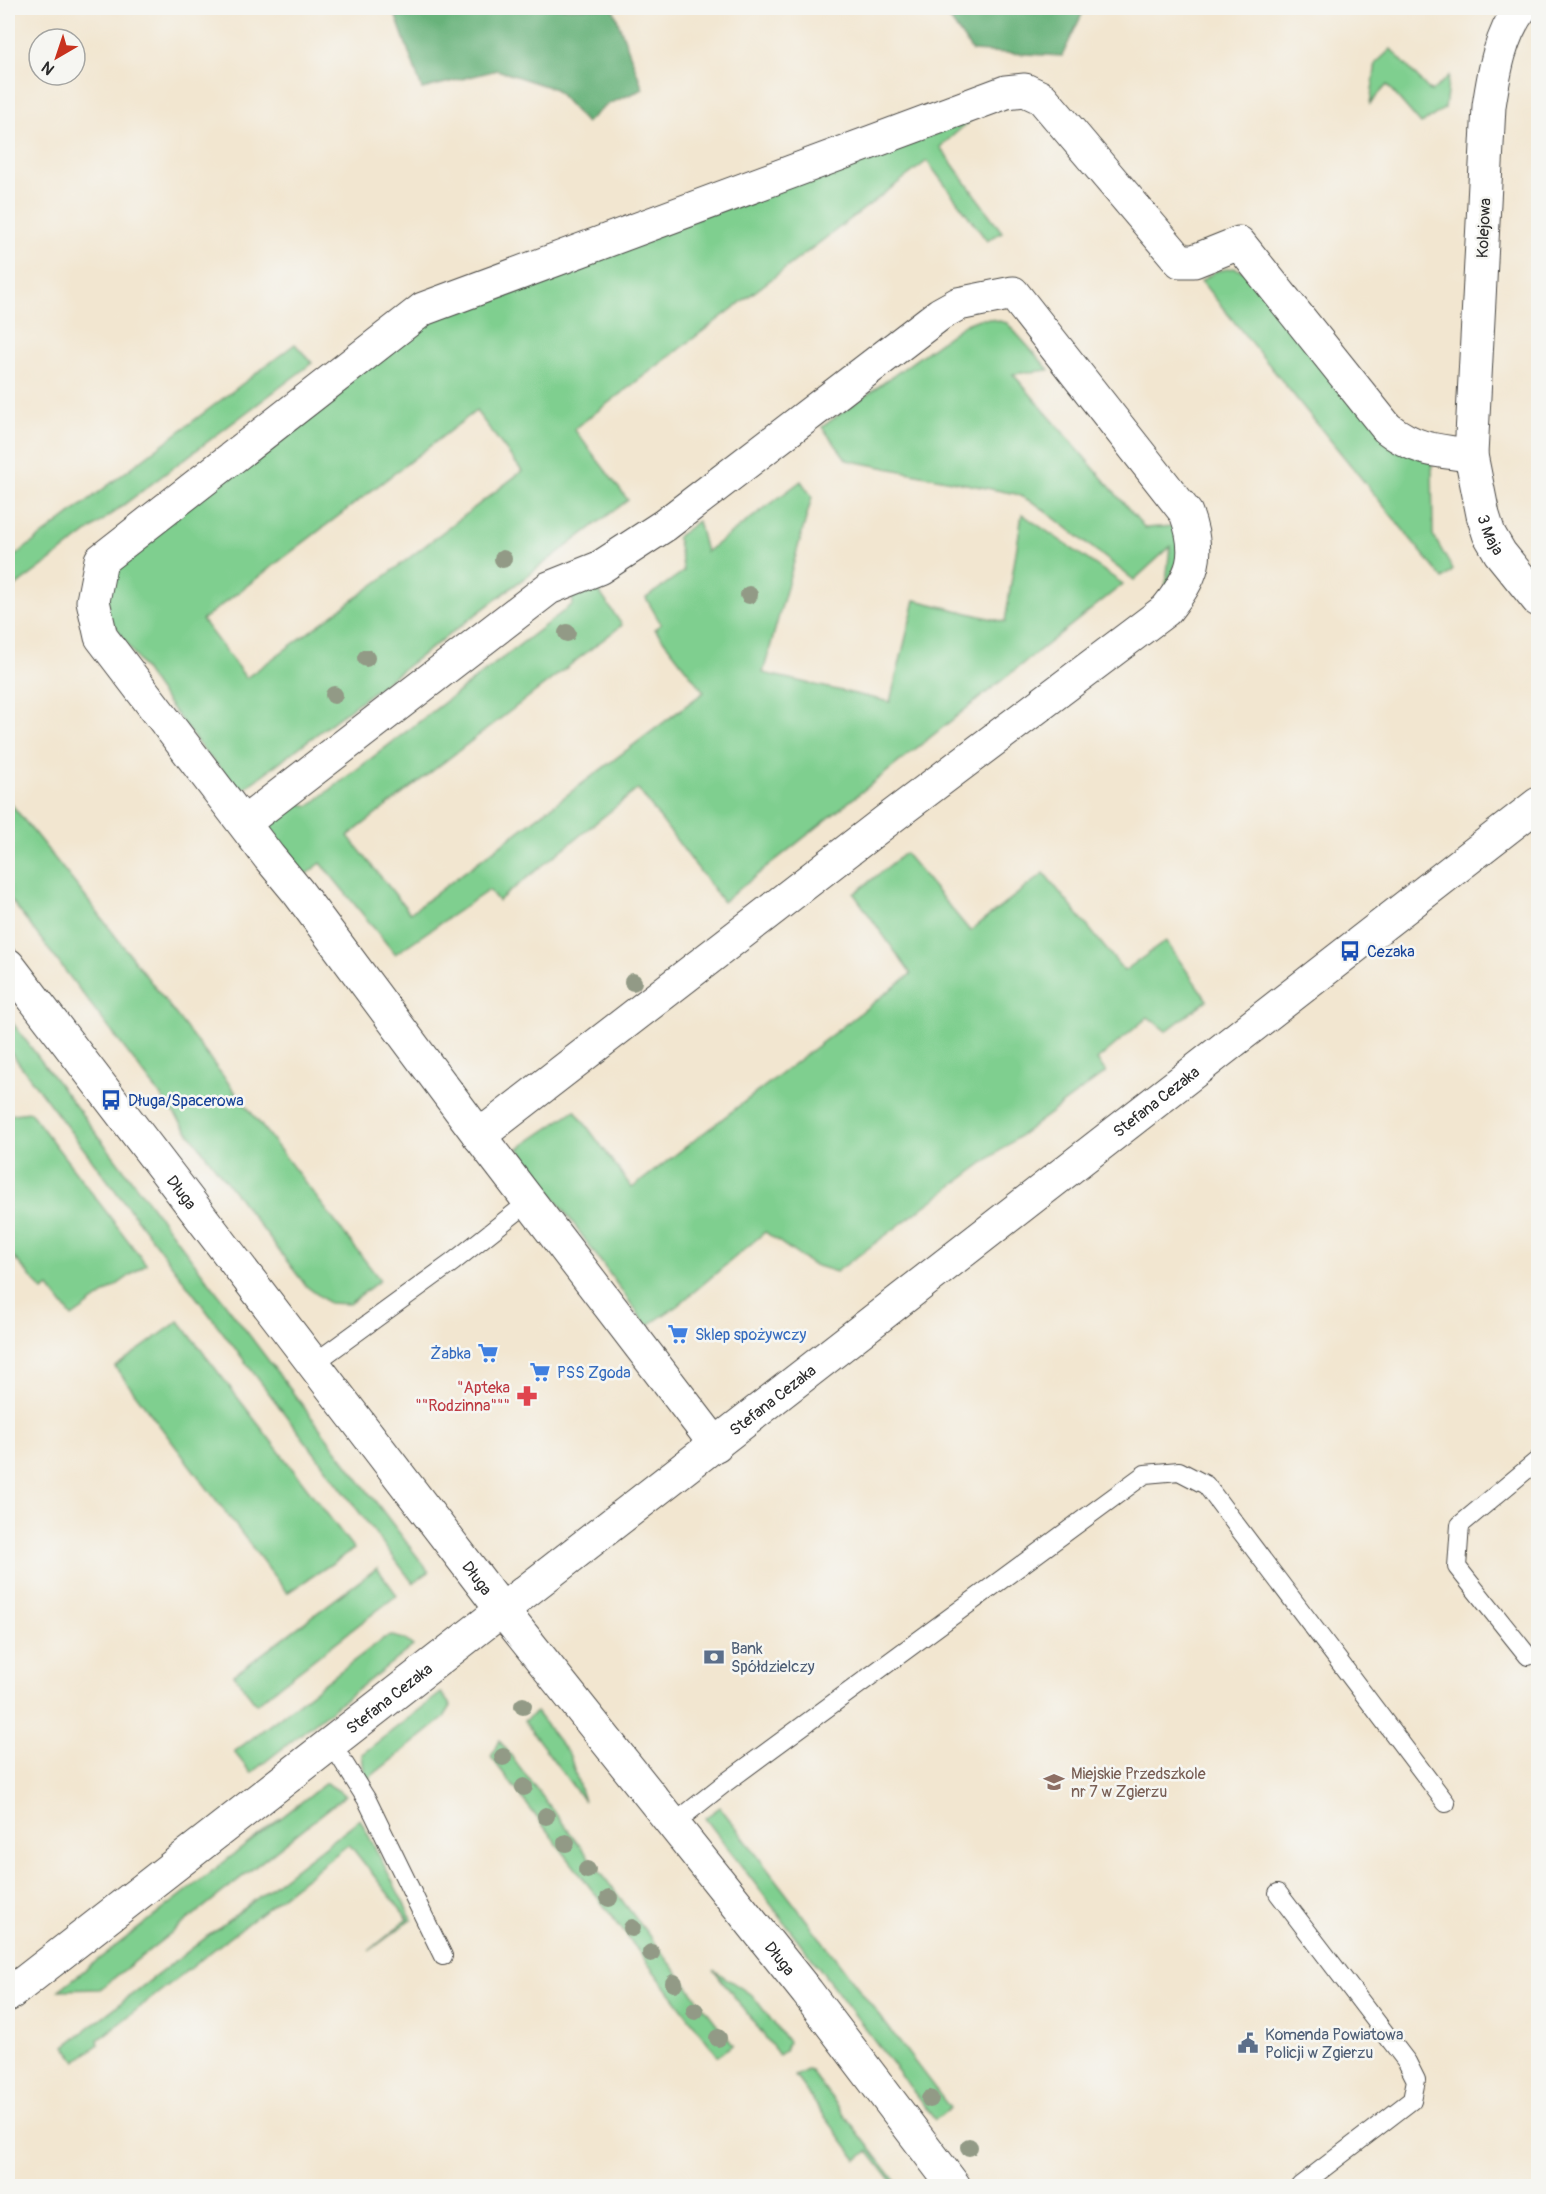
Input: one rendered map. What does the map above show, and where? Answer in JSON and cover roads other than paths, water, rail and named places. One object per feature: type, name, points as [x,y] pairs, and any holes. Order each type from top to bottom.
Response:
[{"type":"street","name":"Kolejowa","points":[[1471,455],[1489,106],[1494,72],[1501,50],[1515,15],[1521,8]]},
{"type":"street","points":[[716,1445],[479,1136],[305,901],[101,637],[93,601],[101,560],[423,309],[1006,92],[1025,90],[1042,98],[1180,261],[1194,261],[1239,243],[1387,428],[1402,440],[1422,449],[1471,455]]},
{"type":"street","points":[[244,823],[549,588],[599,568],[665,525],[940,314],[958,304],[1013,293],[1186,513],[1193,532],[1195,554],[1185,587],[1166,610],[890,818],[479,1136]]},
{"type":"street","name":"3 Maja","points":[[1471,455],[1482,515],[1489,534],[1500,553],[1539,600]]},
{"type":"street","name":"Stefana Cezaka","points":[[8,1995],[1539,804]]},
{"type":"street","name":"Długa","points":[[8,965],[502,1610],[807,1992],[954,2187]]},
{"type":"lane","points":[[313,1364],[453,1262],[530,1201]]},
{"type":"lane","points":[[1528,1656],[1457,1566],[1460,1525],[1539,1460]]},
{"type":"lane","points":[[672,1825],[725,1783],[1145,1474],[1179,1471],[1206,1485],[1446,1803]]},
{"type":"lane","points":[[332,1744],[368,1800],[443,1956]]},
{"type":"lane","points":[[1278,1893],[1407,2062],[1416,2080],[1412,2100],[1300,2187]]},
{"type":"place","name":"Cezaka","points":[[1350,951]]},
{"type":"place","name":"Długa/Spacerowa","points":[[111,1100]]},
{"type":"place","name":"Sklep spożywczy","points":[[678,1334]]},
{"type":"place","name":"Żabka","points":[[488,1353]]},
{"type":"place","name":"PSS Zgoda","points":[[540,1372]]},
{"type":"place","name":"\"Apteka \"\"Rodzinna\"\"\"","points":[[527,1396]]},
{"type":"place","name":"Bank Spółdzielczy","points":[[714,1657]]},
{"type":"place","name":"Miejskie Przedszkole nr 7 w Zgierzu","points":[[1054,1782]]},
{"type":"place","name":"Komenda Powiatowa Policji w Zgierzu","points":[[1248,2043]]}]
